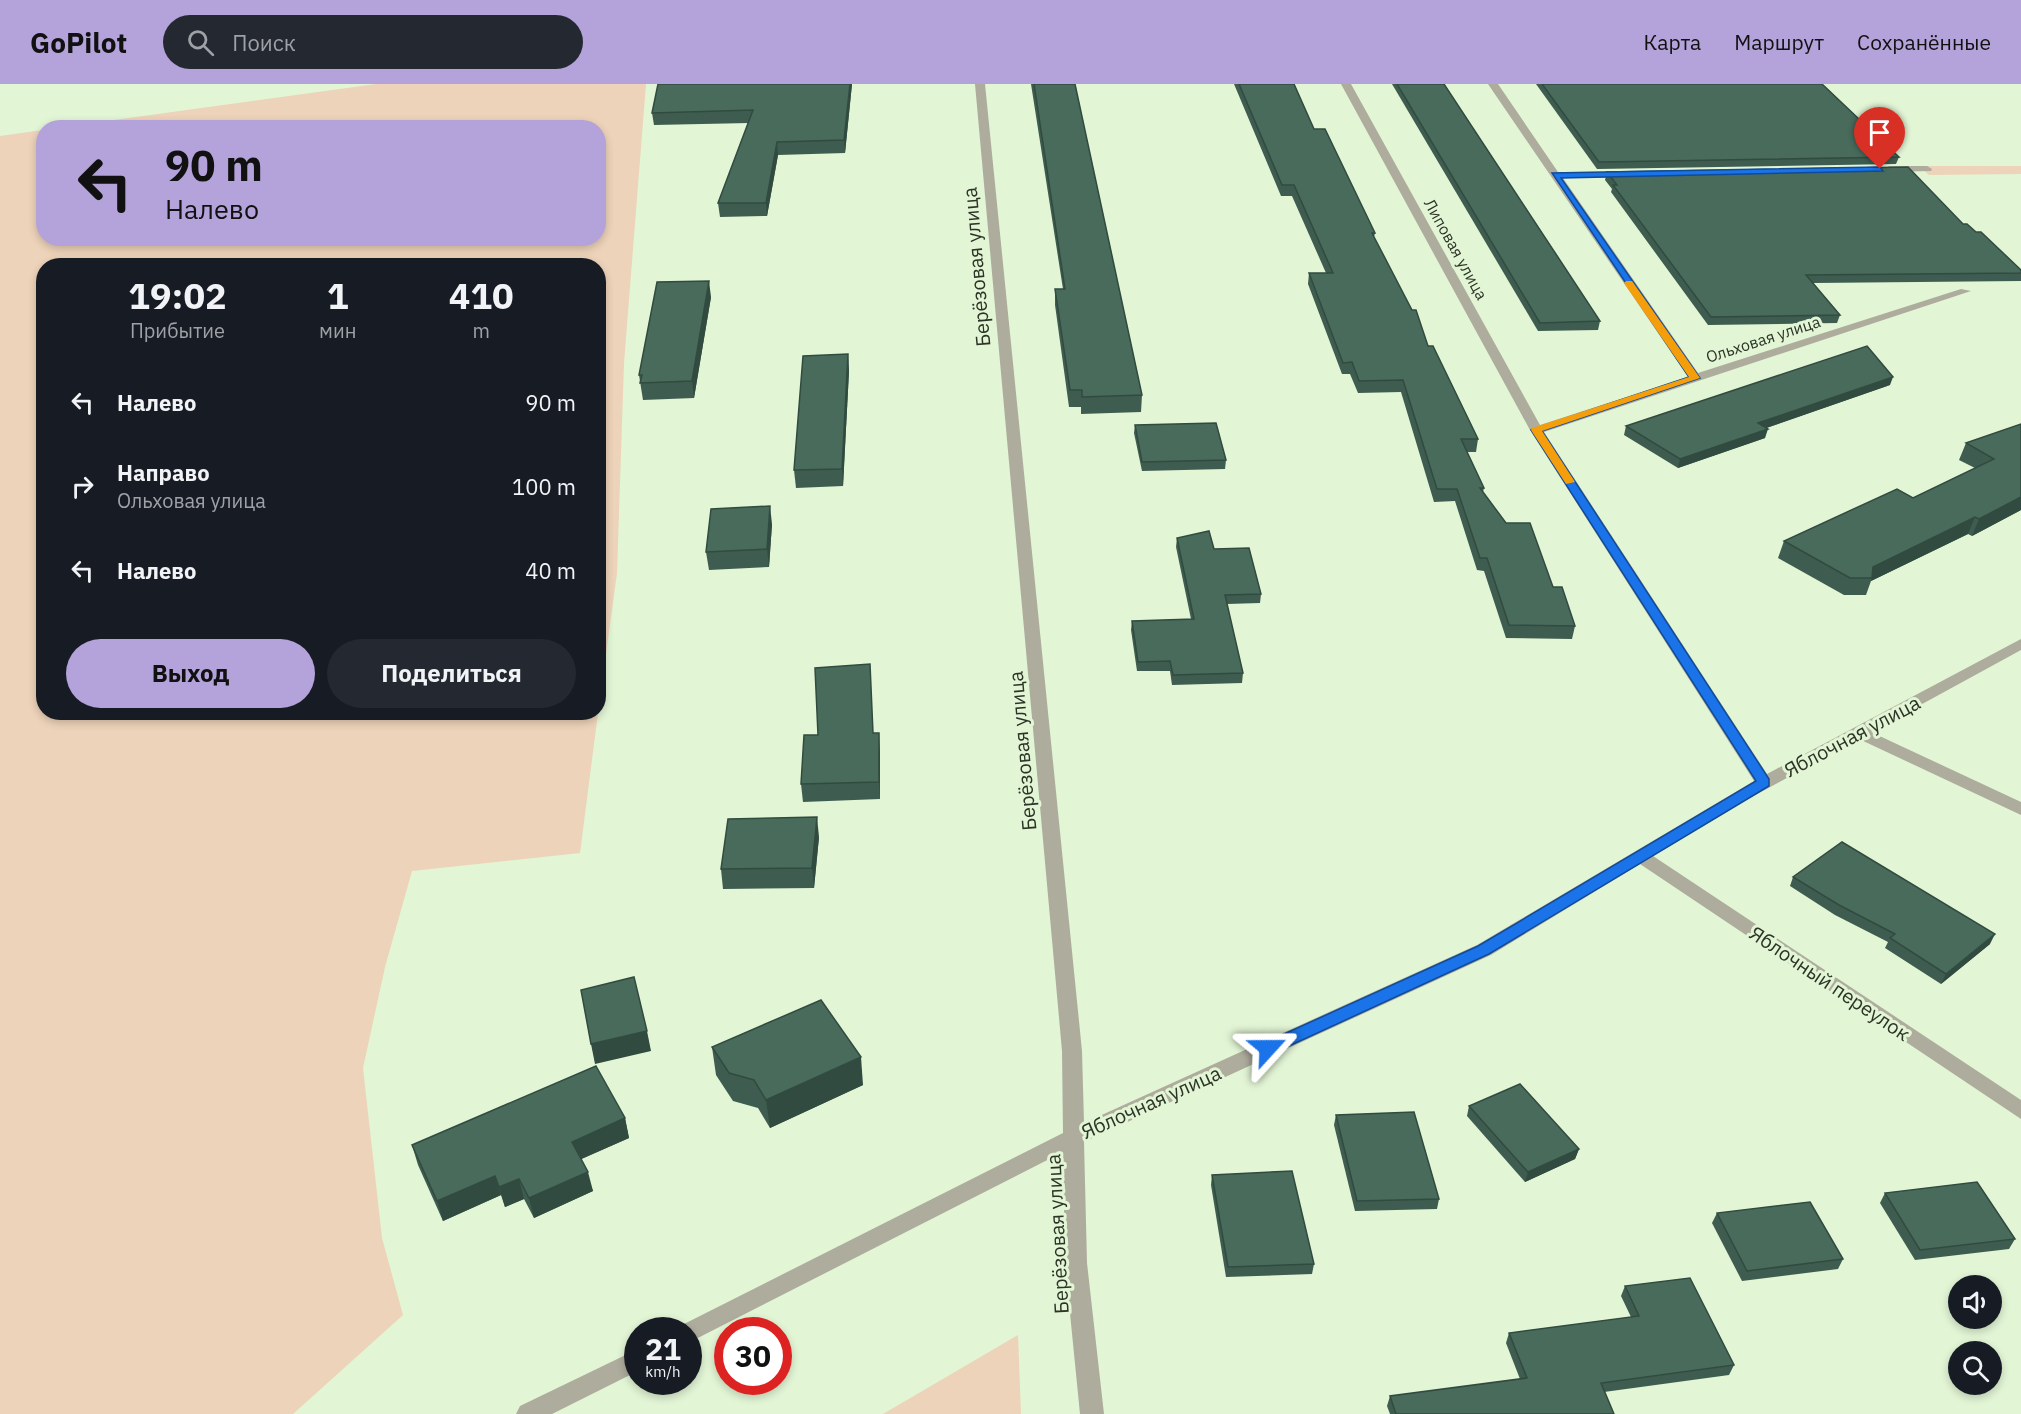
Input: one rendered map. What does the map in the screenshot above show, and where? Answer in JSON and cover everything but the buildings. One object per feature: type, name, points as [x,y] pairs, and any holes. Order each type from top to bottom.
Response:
[{"type":"street","name":"Берёзовая улица","points":[[980,84],[1072,1051],[1076,1263],[1092,1414]]},
{"type":"street","name":"Липовая улица","points":[[1346,84],[1536,430],[1764,783]]},
{"type":"street","points":[[1493,84],[1695,378]]},
{"type":"street","points":[[1880,169],[1927,169]]},
{"type":"street","points":[[1555,175],[1636,174]]},
{"type":"street","name":"Ольховая улица","points":[[1536,430],[1965,291]]},
{"type":"street","name":"Яблочная улица","points":[[702,1326],[1074,1137],[1484,950],[1764,783],[2021,644]]},
{"type":"street","points":[[1858,732],[2021,809]]},
{"type":"street","name":"Яблочный переулок","points":[[1640,856],[2021,1111]]},
{"type":"street","points":[[528,1414],[624,1366]]},
{"type":"shaded area","points":[[376,84],[646,84],[624,363],[617,573],[606,654],[606,258],[36,258],[36,720],[597,720],[580,853],[412,871],[385,967],[363,1068],[382,1238],[403,1315],[293,1414],[0,1414],[0,136],[36,131],[36,246],[606,246],[606,120],[114,120]]},
{"type":"shaded area","points":[[1919,166],[2021,166],[2021,174],[1929,175]]},
{"type":"shaded area","points":[[1018,1335],[1021,1414],[883,1414]]},
{"type":"slow traffic","points":[[1570,482],[1536,430],[1695,378],[1629,283]]},
{"type":"route","points":[[1268,1048],[1484,950],[1764,783],[1536,430],[1695,378],[1555,175],[1880,169]]}]
